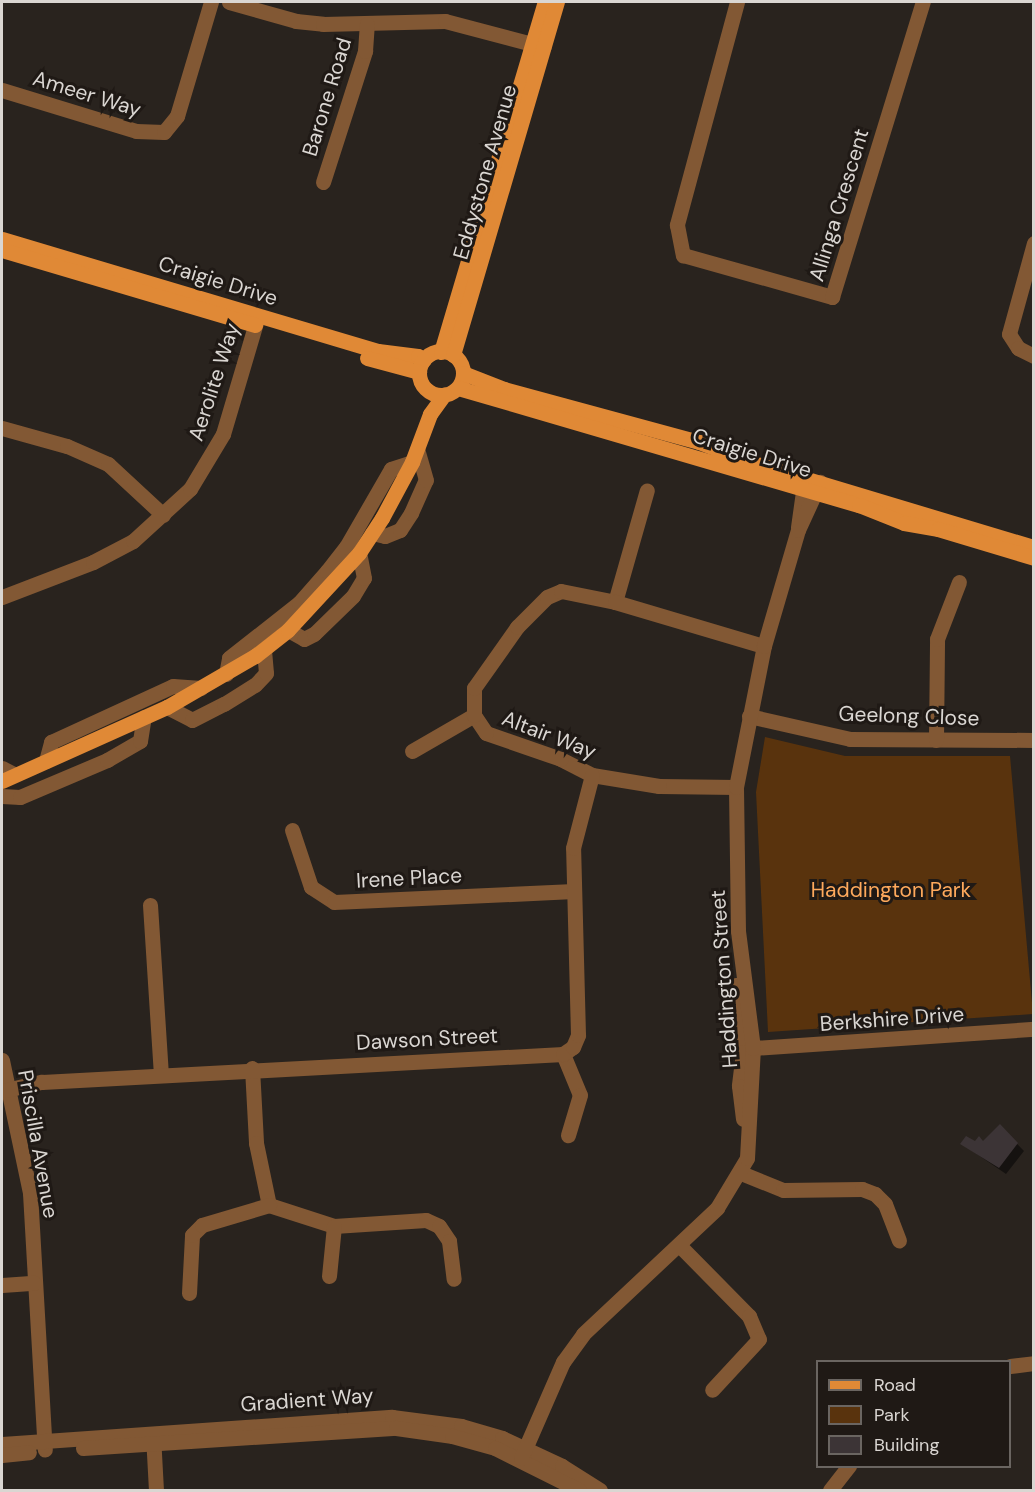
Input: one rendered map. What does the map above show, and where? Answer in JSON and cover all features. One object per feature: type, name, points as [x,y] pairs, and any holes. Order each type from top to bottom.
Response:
[{"type":"main road","name":"Eddystone Avenue","points":[[447,353],[538,45],[546,2]]},
{"type":"main road","name":"Eddystone Avenue","points":[[538,45],[557,2]]},
{"type":"main road","name":"Craigie Drive","points":[[2,239],[422,372]]},
{"type":"main road","name":"Craigie Drive","points":[[2,250],[257,320]]},
{"type":"main road","points":[[6,774],[46,761],[167,707],[264,650],[288,630],[359,553],[414,456],[430,414],[444,395],[458,388],[463,373],[447,353],[422,372]]},
{"type":"main road","points":[[422,372],[431,393],[444,395]]},
{"type":"main road","points":[[422,372],[430,414]]},
{"type":"main road","name":"Craigie Drive","points":[[463,373],[504,389],[709,445],[810,486],[1034,558]]},
{"type":"main road","name":"Craigie Drive","points":[[458,388],[1034,547]]},
{"type":"street","name":"Ameer Way","points":[[2,90],[136,131],[164,132],[177,116],[211,2]]},
{"type":"street","points":[[229,2],[268,6],[296,21],[367,24],[445,21],[538,45]]},
{"type":"street","name":"Allinga Crescent","points":[[736,2],[677,225],[683,255],[832,297],[923,2]]},
{"type":"street","name":"Barone Road","points":[[323,183],[365,51],[367,24]]},
{"type":"street","points":[[1034,243],[1010,334],[1018,348],[1034,356]]},
{"type":"street","name":"Aerolite Way","points":[[2,597],[93,562],[133,541],[190,489],[223,434],[257,320]]},
{"type":"street","points":[[2,428],[67,446],[108,464],[163,515]]},
{"type":"street","points":[[226,674],[229,658],[299,603],[327,571],[357,529],[391,469],[414,456],[426,480],[411,513],[400,530],[385,536],[372,533]]},
{"type":"street","name":"Haddington Street","points":[[524,1454],[563,1362],[583,1334],[679,1245],[733,1186],[747,1158],[753,1048],[738,931],[736,787],[764,646],[810,486]]},
{"type":"street","points":[[615,602],[647,490]]},
{"type":"street","points":[[288,630],[304,639],[315,634],[353,596],[364,578],[359,553]]},
{"type":"street","points":[[936,740],[937,639],[959,582]]},
{"type":"street","name":"Altair Way","points":[[736,787],[659,786],[592,775],[561,759],[486,733],[474,715],[474,688],[517,627],[547,597],[561,591],[615,602],[764,646]]},
{"type":"street","points":[[167,707],[192,720],[224,704],[255,685],[266,673],[264,650]]},
{"type":"street","points":[[46,761],[51,742],[173,687],[201,688]]},
{"type":"street","points":[[412,751],[474,715]]},
{"type":"street","name":"Geelong Close","points":[[749,716],[850,739],[1034,740]]},
{"type":"street","points":[[2,796],[20,797],[107,760],[140,741],[144,717]]},
{"type":"street","points":[[568,1135],[580,1095],[563,1054],[573,1047],[578,1035],[573,848],[592,775]]},
{"type":"street","name":"Irene Place","points":[[292,830],[311,887],[334,902],[573,891]]},
{"type":"street","points":[[150,904],[161,1074]]},
{"type":"street","points":[[733,1186],[743,1144],[739,1086],[743,1052],[736,996],[738,931]]},
{"type":"street","name":"Berkshire Drive","points":[[753,1048],[1034,1029]]},
{"type":"street","name":"Dawson Street","points":[[6,1090],[42,1082],[252,1068],[563,1054]]},
{"type":"street","name":"Priscilla Avenue","points":[[2,1060],[6,1090],[30,1193],[44,1445]]},
{"type":"street","points":[[252,1068],[256,1143],[269,1205]]},
{"type":"street","points":[[741,1173],[783,1190],[862,1189],[875,1194],[885,1204],[899,1240]]},
{"type":"street","points":[[189,1293],[192,1235],[202,1225],[269,1205],[334,1226],[426,1220],[440,1226],[448,1241],[454,1279]]},
{"type":"street","points":[[329,1276],[334,1226]]},
{"type":"street","points":[[679,1245],[749,1316],[759,1339],[752,1350],[712,1390]]},
{"type":"street","points":[[2,1285],[34,1283]]},
{"type":"street","points":[[1011,1365],[1034,1363]]},
{"type":"street","name":"Gradient Way","points":[[2,1444],[44,1445],[154,1438],[392,1417],[461,1426],[600,1491]]},
{"type":"street","points":[[154,1438],[156,1491]]},
{"type":"street","name":"Gradient Way","points":[[2,1455],[44,1445]]},
{"type":"street","name":"Gradient Way","points":[[524,1454],[579,1491]]},
{"type":"street","points":[[830,1491],[848,1468]]},
{"type":"green space","name":"Haddington Park","points":[[765,737],[845,756],[1010,756],[1033,1014],[768,1032],[756,792]]},
{"type":"building","points":[[1000,1124],[1018,1143],[999,1168],[960,1144],[966,1136],[975,1141],[979,1136],[983,1141]]}]
